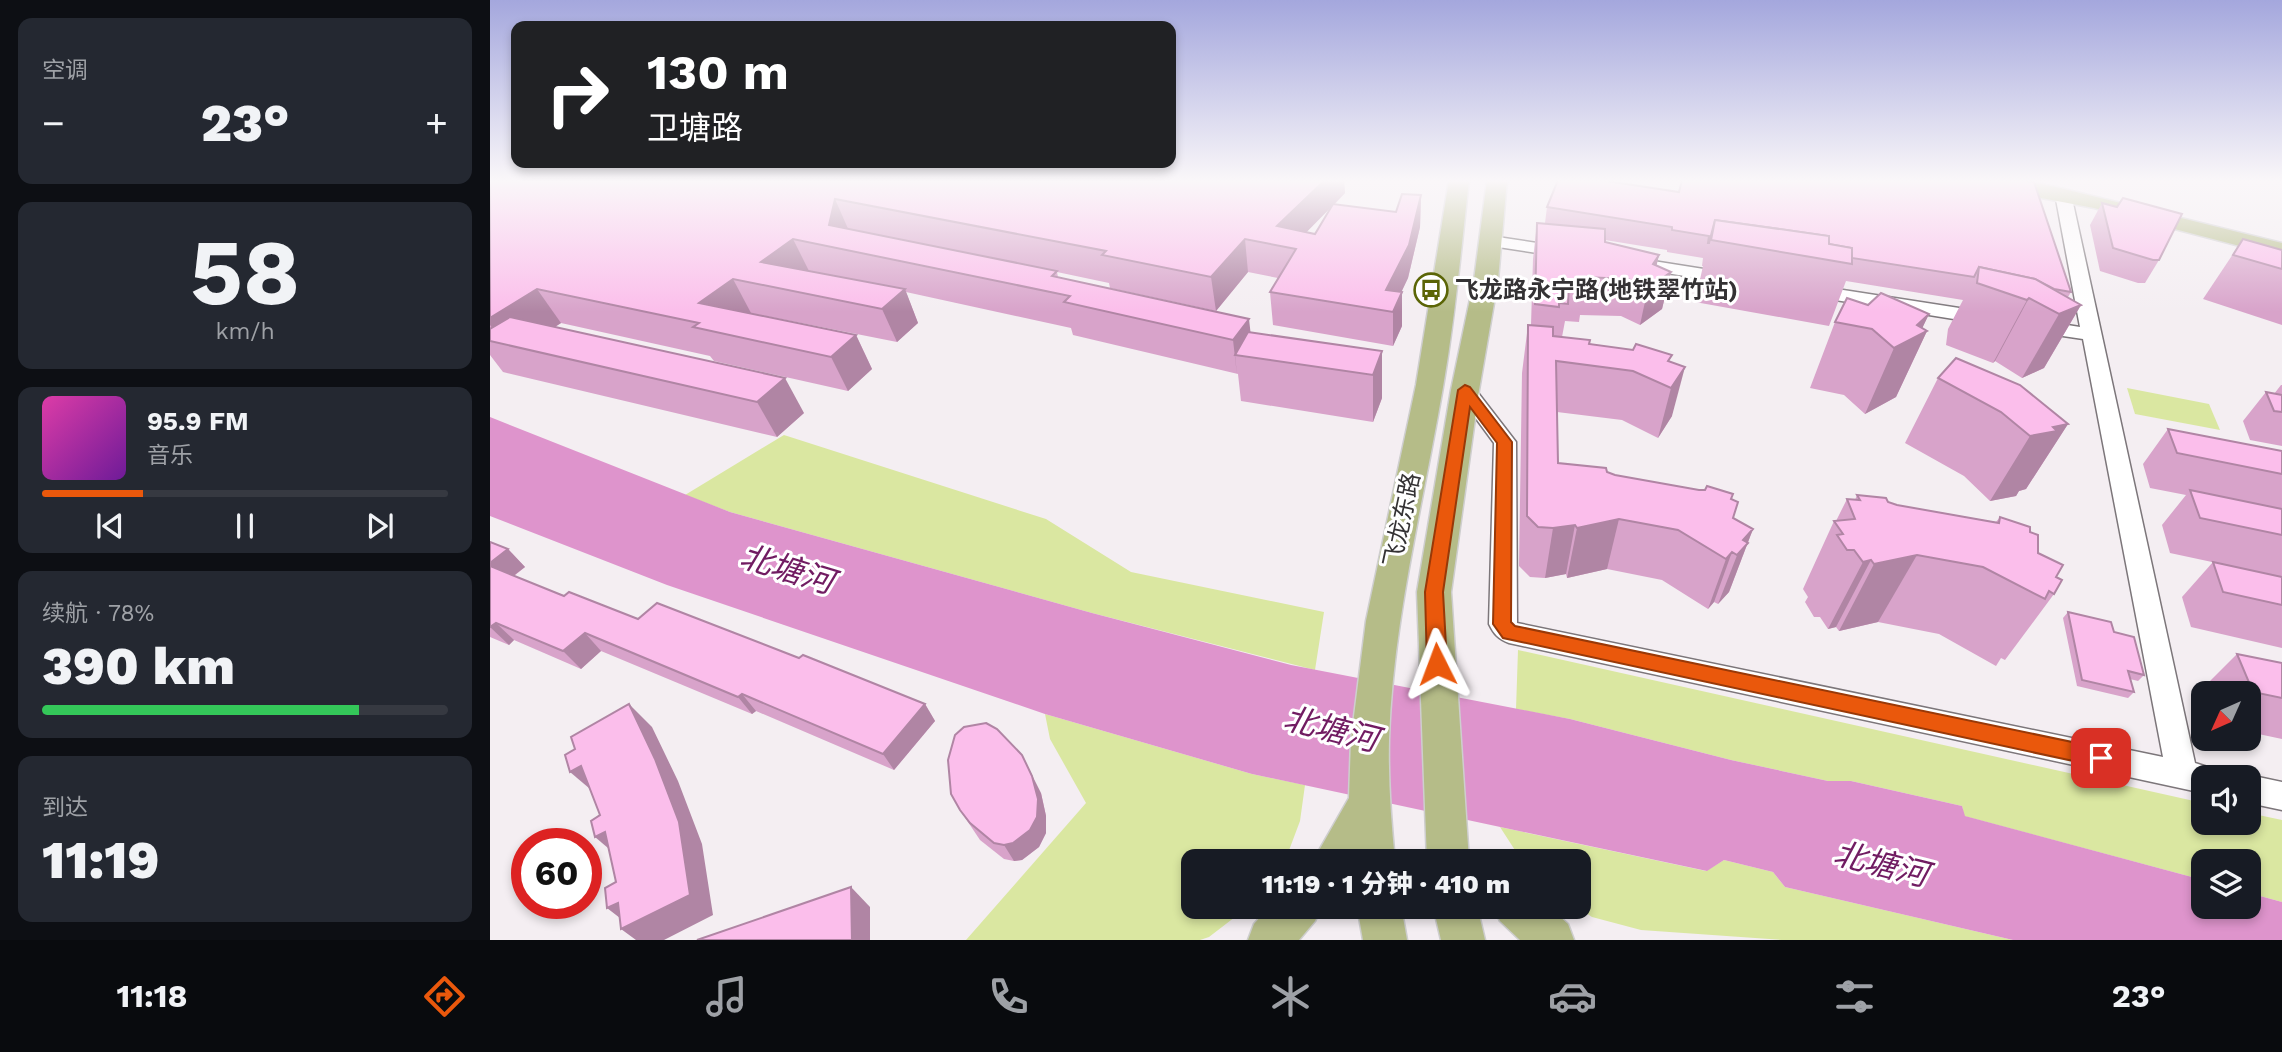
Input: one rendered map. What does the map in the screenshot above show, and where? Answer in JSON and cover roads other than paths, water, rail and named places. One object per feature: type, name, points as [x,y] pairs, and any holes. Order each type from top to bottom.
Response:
[{"type":"main road","name":"飞龙东路","points":[[1372,849],[1367,806],[1374,668],[1388,584],[1430,383],[1453,224]]},
{"type":"main road","name":"飞龙东路","points":[[1446,841],[1434,592],[1493,224]]},
{"type":"main road","points":[[2180,224],[2282,250]]},
{"type":"main road","points":[[2213,224],[2282,242]]},
{"type":"main road","points":[[1341,849],[1367,806]]},
{"type":"main road","points":[[1270,940],[1289,919]]},
{"type":"main road","points":[[1381,919],[1385,940]]},
{"type":"main road","points":[[1458,919],[1463,940]]},
{"type":"main road","points":[[1529,919],[1552,940]]},
{"type":"street","points":[[2069,224],[2191,768]]},
{"type":"street","points":[[1491,241],[1587,256]]},
{"type":"street","points":[[1614,260],[1751,281]]},
{"type":"street","points":[[1791,288],[2092,334]]},
{"type":"street","points":[[1465,390],[1505,442],[1502,624],[1510,632],[2191,777]]},
{"type":"street","points":[[2261,792],[2282,796]]},
{"type":"water","name":"北塘河","points":[[490,417],[730,512],[1092,613],[1291,665],[1570,719],[1731,760],[1828,781],[1851,781],[1962,806],[1965,816],[2191,877],[2191,919],[2261,919],[2261,896],[2282,902],[2282,940],[2013,940],[1785,887],[1773,872],[1724,860],[1707,871],[1252,774],[1045,714],[667,585],[490,516]]},
{"type":"place","name":"飞龙路永宁路(地铁翠竹站)","points":[[1431,290]]}]
